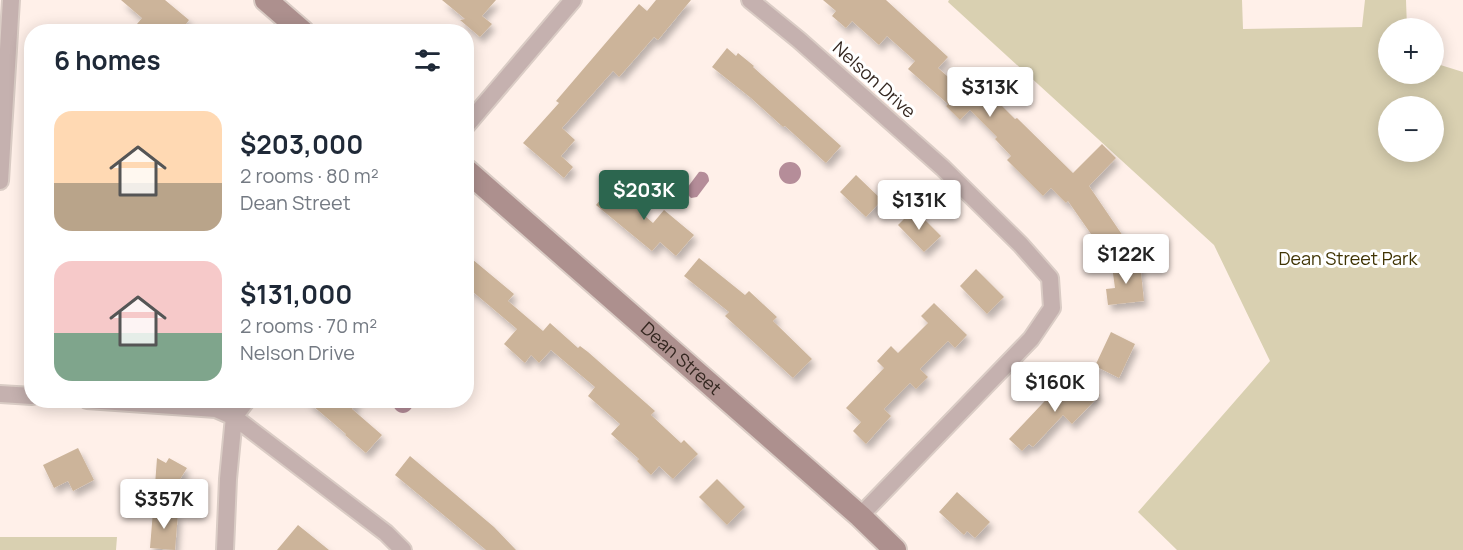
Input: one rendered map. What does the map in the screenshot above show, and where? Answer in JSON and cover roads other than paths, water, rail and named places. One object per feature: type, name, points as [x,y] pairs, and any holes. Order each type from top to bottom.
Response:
[{"type":"street","points":[[0,181],[12,0]]},
{"type":"street","points":[[266,0],[294,24]]},
{"type":"street","points":[[474,117],[573,0]]},
{"type":"street","name":"Nelson Drive","points":[[750,0],[799,40],[943,168],[1050,278],[1052,308],[1031,339],[860,516]]},
{"type":"street","name":"Dean Street","points":[[474,177],[860,516],[895,550]]},
{"type":"street","points":[[0,394],[24,396]]},
{"type":"street","points":[[202,408],[216,409],[234,417],[386,533],[403,550]]},
{"type":"street","points":[[225,550],[228,479],[234,417],[241,408]]},
{"type":"park label","name":"Dean Street Park","points":[[1348,259]]}]
